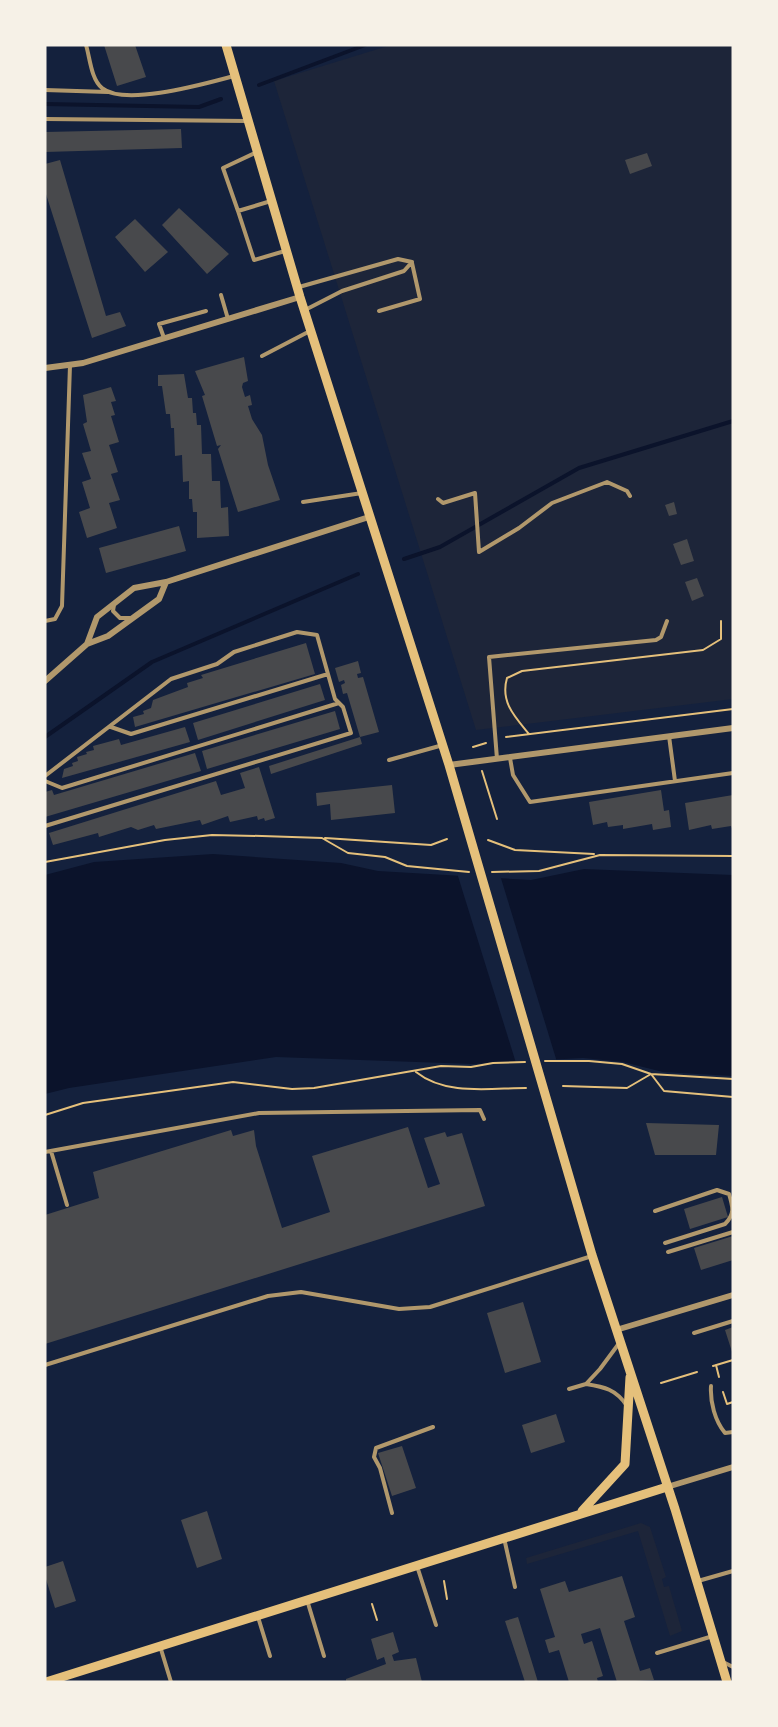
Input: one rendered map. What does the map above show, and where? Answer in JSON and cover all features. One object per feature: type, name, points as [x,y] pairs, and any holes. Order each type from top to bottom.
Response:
[{"type":"main road","points":[[226,45],[298,292],[443,745],[592,1255],[727,1682]]},
{"type":"main road","points":[[581,1512],[625,1464],[630,1372]]},
{"type":"main road","points":[[46,1682],[581,1512],[667,1487]]},
{"type":"street","points":[[45,368],[70,364],[164,339],[228,319],[298,292]]},
{"type":"street","points":[[87,644],[97,617],[134,588],[166,582],[369,517]]},
{"type":"street","points":[[45,681],[87,644],[108,636],[159,598],[166,582]]},
{"type":"street","points":[[449,765],[733,728]]},
{"type":"street","points":[[616,1330],[733,1295]]},
{"type":"street","points":[[667,1487],[733,1467]]},
{"type":"lane","points":[[86,45],[97,82],[109,92]]},
{"type":"lane","points":[[45,90],[132,94],[171,92],[236,76]]},
{"type":"lane","points":[[45,118],[248,121]]},
{"type":"lane","points":[[257,152],[223,168],[254,260],[286,251]]},
{"type":"lane","points":[[238,211],[272,201]]},
{"type":"lane","points":[[298,292],[398,259],[412,262]]},
{"type":"lane","points":[[304,310],[342,291],[404,271],[412,262]]},
{"type":"lane","points":[[379,311],[420,299],[412,262]]},
{"type":"lane","points":[[221,295],[228,319]]},
{"type":"lane","points":[[164,339],[159,324],[206,311]]},
{"type":"lane","points":[[262,356],[311,331]]},
{"type":"lane","points":[[45,621],[55,619],[62,606],[70,364]]},
{"type":"lane","points":[[438,499],[443,502],[475,493],[479,552],[519,528],[552,502],[576,492],[607,482],[627,490],[630,496]]},
{"type":"lane","points":[[303,502],[362,494]]},
{"type":"lane","points":[[114,604],[113,611],[120,618],[132,618]]},
{"type":"lane","points":[[497,759],[489,657],[656,640],[661,637],[667,621]]},
{"type":"lane","points":[[45,776],[171,679],[217,664],[234,652],[297,633],[317,635],[335,699],[343,707],[351,733],[45,826]]},
{"type":"lane","points":[[110,727],[131,734],[328,674]]},
{"type":"lane","points":[[45,781],[62,788],[339,703]]},
{"type":"lane","points":[[669,736],[675,781]]},
{"type":"lane","points":[[389,760],[443,745]]},
{"type":"lane","points":[[510,757],[513,775],[530,802],[733,773]]},
{"type":"lane","points":[[45,1152],[259,1113],[480,1110],[484,1119]]},
{"type":"lane","points":[[51,1151],[67,1205]]},
{"type":"lane","points":[[655,1211],[717,1190],[729,1194],[732,1217],[725,1224],[665,1243]]},
{"type":"lane","points":[[668,1252],[733,1232]]},
{"type":"lane","points":[[45,1365],[268,1296],[301,1292],[399,1309],[430,1307],[592,1255]]},
{"type":"lane","points":[[694,1333],[733,1321]]},
{"type":"lane","points":[[569,1389],[586,1383],[600,1369],[620,1342]]},
{"type":"lane","points":[[586,1383],[603,1386],[620,1394],[628,1409]]},
{"type":"lane","points":[[711,1386],[711,1395],[719,1425],[725,1433],[733,1432]]},
{"type":"lane","points":[[392,1514],[380,1468],[374,1457],[376,1448],[433,1427]]},
{"type":"lane","points":[[504,1537],[515,1587]]},
{"type":"lane","points":[[416,1565],[436,1625]]},
{"type":"lane","points":[[697,1582],[733,1571]]},
{"type":"lane","points":[[307,1599],[324,1656]]},
{"type":"lane","points":[[257,1615],[270,1656]]},
{"type":"lane","points":[[657,1653],[713,1636]]},
{"type":"lane","points":[[160,1646],[171,1682]]},
{"type":"lane","points":[[721,1661],[733,1667]]},
{"type":"path","points":[[529,734],[509,710],[505,686],[507,678],[522,672],[703,650],[721,639],[721,621]]},
{"type":"path","points":[[506,737],[733,709]]},
{"type":"path","points":[[472,747],[486,743]]},
{"type":"path","points":[[482,771],[497,819]]},
{"type":"path","points":[[45,862],[165,840],[212,835],[322,838],[431,845],[447,839]]},
{"type":"path","points":[[322,838],[348,853],[385,857],[407,866],[479,872]]},
{"type":"path","points":[[488,840],[515,850],[600,855],[733,856]]},
{"type":"path","points":[[488,872],[539,871],[600,855]]},
{"type":"path","points":[[536,1061],[588,1060],[622,1064],[651,1074],[733,1079]]},
{"type":"path","points":[[45,1115],[83,1103],[233,1082],[284,1088],[314,1088],[441,1066],[471,1067],[525,1062]]},
{"type":"path","points":[[416,1072],[425,1079],[449,1088],[526,1088]]},
{"type":"path","points":[[563,1086],[627,1088],[651,1074]]},
{"type":"path","points":[[651,1074],[664,1091],[733,1097]]},
{"type":"path","points":[[720,1377],[714,1366],[733,1360]]},
{"type":"path","points":[[661,1383],[698,1372]]},
{"type":"path","points":[[723,1392],[727,1404],[733,1402]]},
{"type":"path","points":[[444,1581],[447,1599]]},
{"type":"path","points":[[372,1604],[377,1620]]},
{"type":"shaded area","points":[[391,45],[733,45],[733,699],[476,730],[274,81]]},
{"type":"shaded area","points":[[213,854],[341,863],[378,871],[531,880],[584,869],[733,875],[733,1076],[663,1072],[623,1062],[583,1058],[473,1064],[276,1057],[69,1088],[45,1094],[45,875],[94,862]]},
{"type":"shaded area","points":[[641,1523],[650,1527],[666,1577],[662,1579],[664,1587],[669,1586],[682,1631],[670,1636],[638,1531],[527,1564],[526,1558]]},
{"type":"pier","points":[[457,873],[500,875],[557,1062],[516,1063]]},
{"type":"building","points":[[104,45],[135,45],[146,77],[117,86]]},
{"type":"building","points":[[181,129],[182,148],[45,152],[45,132]]},
{"type":"building","points":[[647,153],[652,166],[630,174],[625,160]]},
{"type":"building","points":[[60,160],[106,316],[120,312],[126,326],[92,338],[45,191],[45,164]]},
{"type":"building","points":[[179,208],[229,254],[207,274],[162,225]]},
{"type":"building","points":[[135,219],[168,252],[145,272],[115,237]]},
{"type":"building","points":[[244,357],[248,381],[243,383],[242,387],[245,397],[250,395],[252,405],[248,406],[252,419],[262,435],[268,465],[280,500],[238,512],[218,449],[221,445],[217,446],[202,396],[205,395],[195,371]]},
{"type":"building","points":[[184,374],[188,398],[192,398],[197,425],[201,425],[202,454],[211,454],[212,481],[220,481],[221,508],[228,507],[229,536],[197,538],[197,512],[193,512],[192,499],[189,499],[189,481],[183,482],[182,455],[175,456],[174,428],[171,428],[170,414],[166,414],[162,386],[158,386],[158,375]]},
{"type":"building","points":[[111,387],[116,401],[111,402],[115,415],[111,416],[119,442],[109,445],[118,472],[111,474],[120,500],[109,503],[117,528],[87,538],[79,512],[90,508],[82,482],[91,479],[82,453],[91,451],[83,424],[87,422],[83,395]]},
{"type":"building","points":[[674,502],[677,514],[669,516],[665,505]]},
{"type":"building","points":[[179,526],[186,551],[106,573],[99,548]]},
{"type":"building","points":[[687,539],[694,561],[681,565],[673,544]]},
{"type":"building","points":[[697,578],[704,596],[692,601],[685,582]]},
{"type":"building","points":[[306,643],[315,674],[135,727],[133,717],[144,714],[143,711],[151,708],[153,700],[188,687],[187,683],[203,678],[201,675]]},
{"type":"building","points":[[358,661],[361,673],[357,674],[358,678],[363,677],[379,732],[360,737],[347,693],[343,694],[341,685],[345,683],[344,680],[339,682],[335,668]]},
{"type":"building","points":[[320,684],[325,700],[198,740],[193,723]]},
{"type":"building","points":[[335,711],[340,729],[207,769],[202,751]]},
{"type":"building","points":[[185,727],[190,742],[62,778],[64,769],[73,766],[72,763],[78,761],[77,757],[94,750],[93,746],[119,739],[121,745]]},
{"type":"building","points":[[360,737],[362,744],[271,774],[269,766]]},
{"type":"building","points":[[195,753],[201,771],[45,817],[45,792],[52,790],[54,795]]},
{"type":"building","points":[[259,767],[275,818],[265,821],[264,818],[258,820],[257,816],[230,822],[228,816],[202,825],[200,820],[156,829],[154,825],[138,830],[131,827],[99,837],[98,833],[53,845],[49,833],[216,781],[221,795],[245,788],[240,773]]},
{"type":"building","points":[[392,785],[395,813],[331,820],[330,804],[317,806],[316,793]]},
{"type":"building","points":[[661,790],[664,811],[669,810],[671,827],[653,830],[652,824],[623,829],[623,825],[608,827],[607,822],[593,825],[589,802]]},
{"type":"building","points":[[733,795],[733,831],[731,826],[712,829],[711,825],[689,830],[685,803]]},
{"type":"building","points":[[646,1123],[719,1125],[716,1155],[655,1155]]},
{"type":"building","points":[[408,1127],[428,1188],[440,1184],[424,1138],[445,1132],[447,1137],[462,1133],[485,1206],[45,1344],[45,1215],[99,1198],[93,1172],[231,1130],[233,1136],[254,1130],[256,1146],[282,1228],[330,1212],[312,1156]]},
{"type":"building","points":[[722,1197],[728,1217],[690,1229],[684,1209]]},
{"type":"building","points":[[733,1236],[733,1260],[701,1270],[694,1248]]},
{"type":"building","points":[[523,1302],[541,1362],[505,1373],[487,1313]]},
{"type":"building","points":[[733,1327],[733,1355],[725,1330]]},
{"type":"building","points":[[556,1414],[565,1442],[531,1453],[522,1425]]},
{"type":"building","points":[[402,1446],[416,1488],[392,1496],[378,1453]]},
{"type":"building","points":[[207,1511],[222,1559],[197,1568],[181,1520]]},
{"type":"building","points":[[63,1561],[76,1601],[55,1608],[45,1576],[45,1567]]},
{"type":"building","points":[[622,1576],[635,1617],[624,1621],[640,1671],[650,1668],[654,1680],[617,1682],[600,1628],[581,1634],[584,1644],[592,1641],[603,1676],[597,1678],[598,1682],[569,1682],[559,1650],[549,1653],[545,1640],[555,1637],[540,1589],[565,1581],[569,1592]]},
{"type":"building","points":[[518,1617],[538,1682],[525,1682],[505,1621]]},
{"type":"building","points":[[393,1632],[399,1652],[392,1655],[394,1661],[416,1658],[422,1682],[346,1682],[346,1679],[386,1664],[384,1657],[377,1660],[371,1639]]},
{"type":"waterway","points":[[259,85],[365,45]]},
{"type":"waterway","points":[[45,104],[199,107],[221,99]]},
{"type":"waterway","points":[[404,559],[440,547],[579,468],[733,421]]},
{"type":"waterway","points":[[45,737],[152,662],[358,574]]}]
